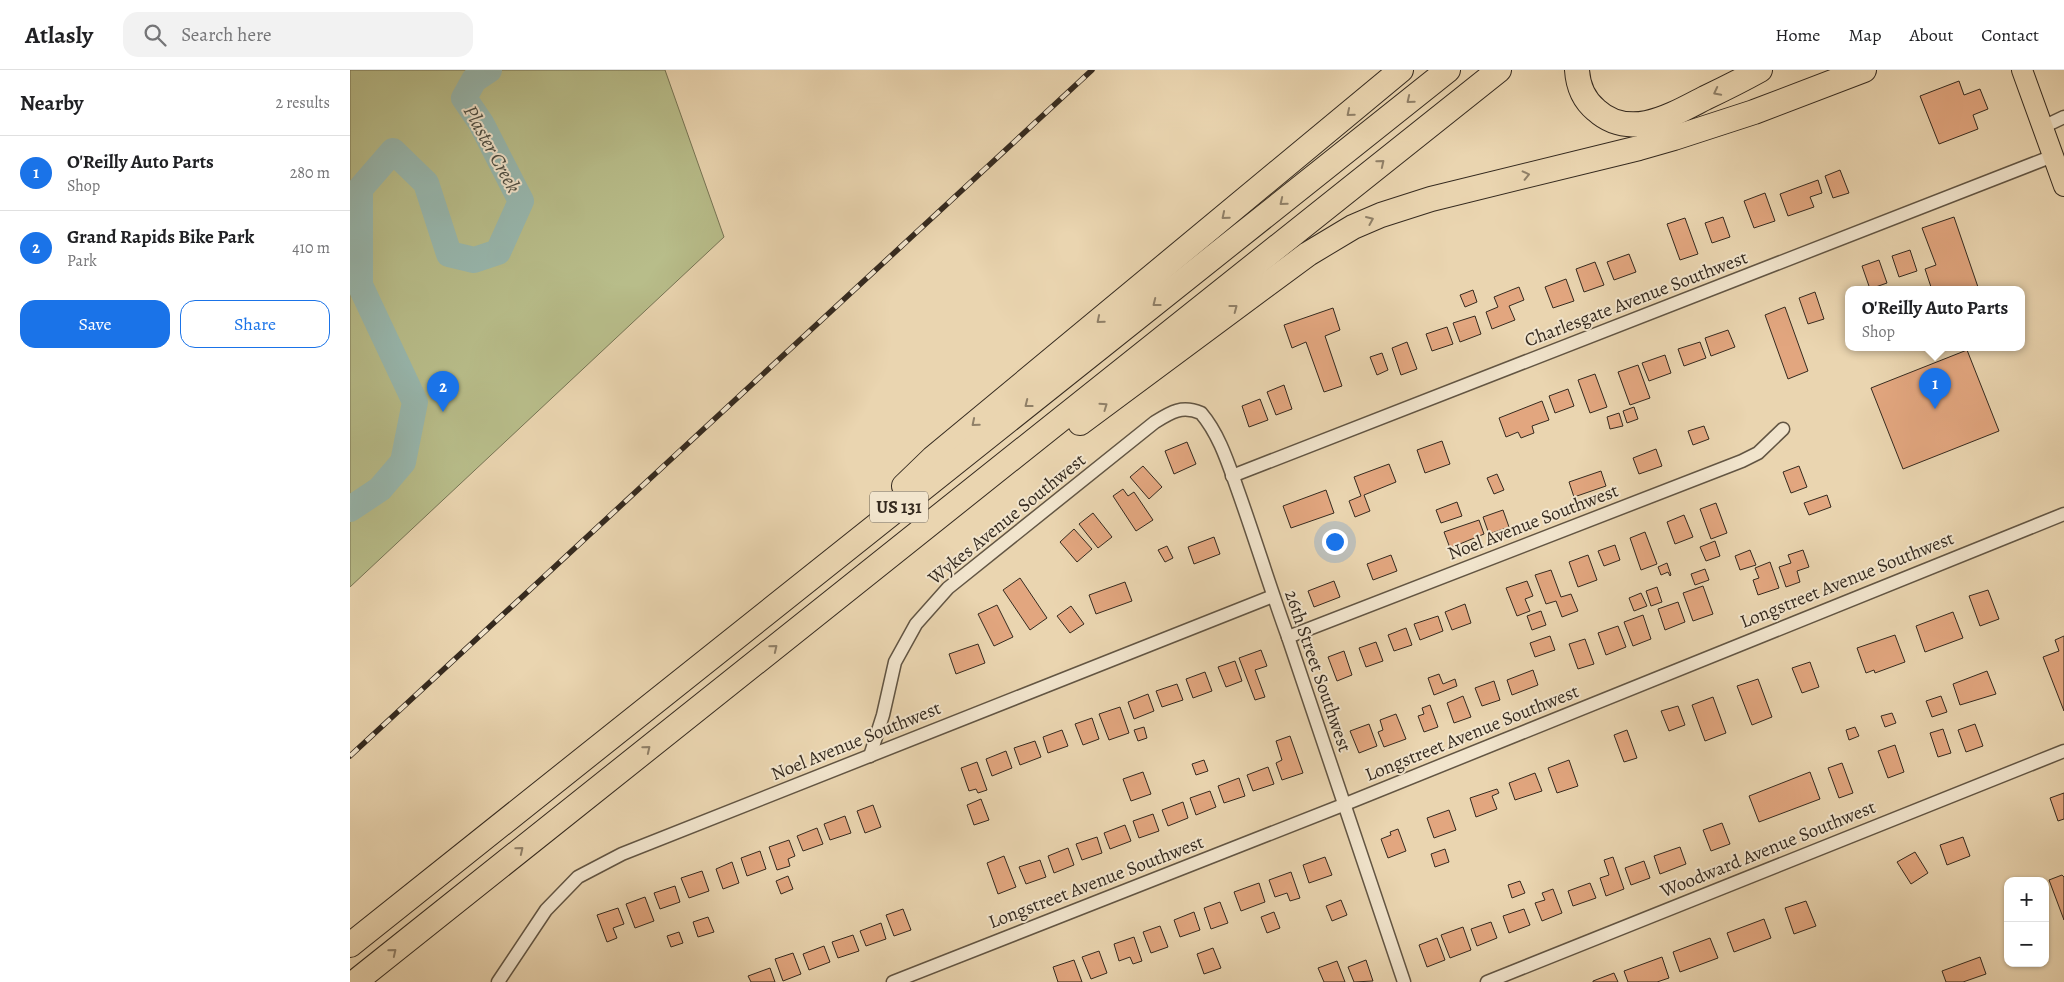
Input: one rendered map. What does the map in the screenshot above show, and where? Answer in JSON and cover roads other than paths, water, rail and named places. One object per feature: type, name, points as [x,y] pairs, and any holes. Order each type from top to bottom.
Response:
[{"type":"highway","points":[[818,572],[934,458],[1401,70]]},
{"type":"highway","name":"US 131","points":[[350,945],[1448,70]]},
{"type":"highway","name":"US 131","points":[[355,982],[1498,70]]},
{"type":"highway","points":[[1577,70],[1582,91],[1592,107],[1610,120],[1629,125],[1664,119],[1760,70]]},
{"type":"highway","points":[[878,565],[1113,399],[1308,254],[1353,227],[1381,215],[1431,199],[1674,138],[1754,112],[1864,70]]},
{"type":"main road","points":[[2022,70],[2064,186]]},
{"type":"street","points":[[2043,127],[2064,117]]},
{"type":"street","name":"Charlesgate Avenue Southwest","points":[[1232,476],[2054,156]]},
{"type":"street","name":"Wykes Avenue Southwest","points":[[870,756],[883,715],[895,662],[916,624],[948,588],[1155,422],[1182,408],[1194,410]]},
{"type":"street","name":"26th Street Southwest","points":[[1194,410],[1201,413],[1214,432],[1253,533],[1404,982]]},
{"type":"street","name":"Noel Avenue Southwest","points":[[1288,637],[1742,461],[1758,453],[1783,429]]},
{"type":"street","name":"Longstreet Avenue Southwest","points":[[893,982],[1343,805],[2064,514]]},
{"type":"street","name":"Noel Avenue Southwest","points":[[498,982],[546,910],[578,877],[622,854],[1273,596]]},
{"type":"street","name":"Woodward Avenue Southwest","points":[[1487,982],[2064,751]]},
{"type":"waterway","name":"Plaster Creek","points":[[350,509],[380,489],[403,462],[415,402],[360,285],[360,189],[393,151],[426,183],[449,254],[474,260],[498,252],[521,201],[481,123],[464,98],[474,80],[489,70]]},
{"type":"railway","points":[[350,756],[1092,70]]},
{"type":"place","name":"O'Reilly Auto Parts","points":[[1935,409]]},
{"type":"place","name":"Grand Rapids Bike Park","points":[[443,412]]}]
